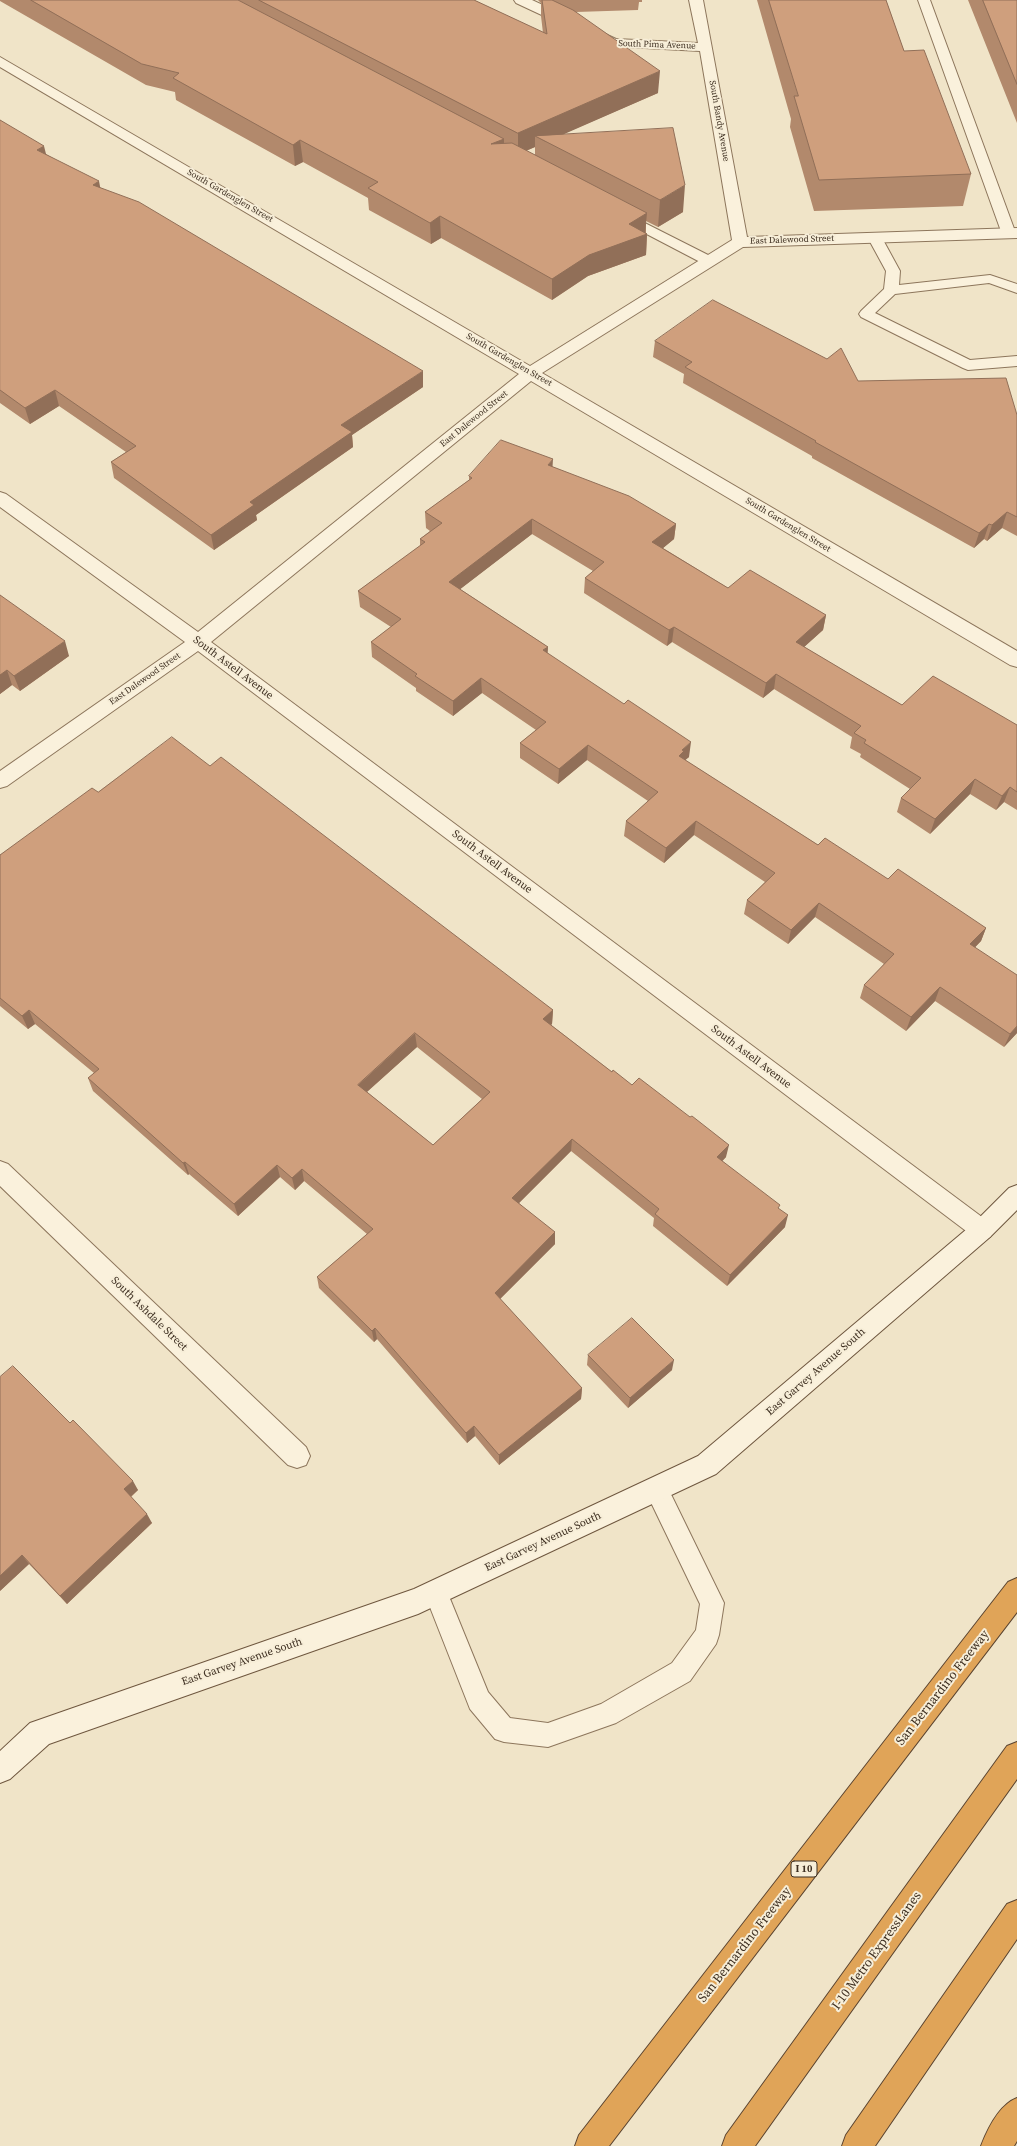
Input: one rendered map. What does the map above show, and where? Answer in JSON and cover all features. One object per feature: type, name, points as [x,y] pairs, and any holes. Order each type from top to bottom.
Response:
[{"type":"highway","name":"San Bernardino Freeway","points":[[590,2146],[1017,1591]]},
{"type":"highway","name":"I-10 Metro ExpressLanes","points":[[737,2146],[1017,1756]]},
{"type":"highway","points":[[857,2146],[1017,1914]]},
{"type":"highway","points":[[996,2146],[1017,2113]]},
{"type":"street","name":"South Pima Avenue","points":[[521,0],[613,43],[706,46]]},
{"type":"street","name":"South Bandy Avenue","points":[[696,0],[706,46],[740,242]]},
{"type":"street","name":"South Gardenglen Street","points":[[0,61],[1017,660]]},
{"type":"street","name":"East Dalewood Street","points":[[0,781],[198,642],[532,373],[740,242],[1013,233]]},
{"type":"street","name":"South Astell Avenue","points":[[0,498],[198,642],[982,1230]]},
{"type":"street","name":"South Ashdale Street","points":[[0,1171],[297,1456]]},
{"type":"street","name":"East Garvey Avenue South","points":[[0,1769],[40,1732],[418,1601],[657,1490],[707,1465],[982,1230],[1017,1195]]},
{"type":"lane","points":[[924,0],[1013,233]]},
{"type":"lane","points":[[610,210],[709,261]]},
{"type":"lane","points":[[875,238],[893,271],[891,290]]},
{"type":"lane","points":[[1017,289],[990,279],[891,290],[866,314],[968,365],[1017,361]]},
{"type":"lane","points":[[436,1592],[479,1700],[504,1730],[548,1735],[607,1714],[681,1672],[707,1635],[712,1603],[657,1490]]},
{"type":"building","points":[[31,0],[238,0],[504,139],[491,144],[512,143],[647,213],[629,224],[647,234],[589,255],[552,279],[440,216],[430,223],[368,188],[378,182],[300,140],[293,145],[173,78],[179,73],[142,64]]},
{"type":"building","points":[[259,0],[474,0],[547,34],[542,0],[552,0],[573,10],[660,71],[518,133]]},
{"type":"building","points":[[769,0],[886,0],[904,51],[924,50],[971,174],[819,180],[794,96],[798,96]]},
{"type":"building","points":[[983,0],[1017,0],[1017,84]]},
{"type":"building","points":[[0,120],[44,146],[37,150],[99,181],[93,185],[139,202],[423,371],[341,425],[352,432],[250,502],[254,505],[211,535],[111,462],[136,446],[55,390],[25,408],[0,390]]},
{"type":"building","points":[[673,128],[685,185],[660,200],[535,136]]},
{"type":"building","points":[[713,300],[827,359],[841,348],[858,381],[1006,378],[1017,415],[1017,517],[1007,512],[992,525],[989,524],[979,533],[815,442],[816,441],[685,367],[692,362],[655,341]]},
{"type":"building","points":[[501,440],[553,459],[548,465],[629,496],[676,524],[652,542],[728,588],[750,570],[826,615],[796,642],[902,705],[933,676],[1017,725],[1017,792],[1010,787],[1002,796],[975,779],[935,819],[901,798],[921,778],[864,743],[866,740],[854,733],[861,726],[776,674],[766,683],[674,627],[669,630],[585,578],[604,562],[532,519],[449,582],[548,647],[543,650],[624,704],[628,700],[691,742],[682,750],[684,751],[679,756],[818,845],[825,838],[888,879],[898,869],[986,928],[970,944],[1017,975],[1017,1026],[1010,1034],[940,987],[911,1017],[864,985],[894,954],[819,903],[791,930],[747,900],[775,873],[696,821],[666,848],[626,821],[658,792],[588,745],[559,769],[520,743],[546,722],[481,678],[453,701],[415,676],[417,674],[371,642],[401,619],[358,591],[425,542],[420,539],[442,523],[425,512],[472,478],[469,476]]},
{"type":"building","points":[[0,595],[65,641],[14,676],[7,670],[0,675]]},
{"type":"building","points":[[172,737],[210,766],[221,757],[553,1010],[543,1019],[612,1072],[613,1070],[632,1085],[639,1078],[729,1145],[717,1157],[780,1205],[778,1208],[788,1215],[730,1275],[655,1214],[659,1209],[572,1139],[512,1198],[555,1232],[495,1293],[582,1388],[499,1455],[474,1426],[466,1433],[375,1328],[372,1331],[317,1277],[373,1229],[302,1169],[292,1178],[277,1165],[234,1204],[185,1162],[183,1163],[88,1078],[99,1069],[29,1010],[22,1016],[0,998],[0,855],[92,788],[98,792]],"holes":[[[415,1033],[490,1092],[433,1145],[358,1085]]]},
{"type":"building","points":[[632,1318],[674,1360],[630,1398],[588,1355]]},
{"type":"building","points":[[13,1366],[70,1423],[73,1420],[133,1481],[124,1489],[147,1514],[60,1596],[22,1555],[0,1576],[0,1377]]}]
